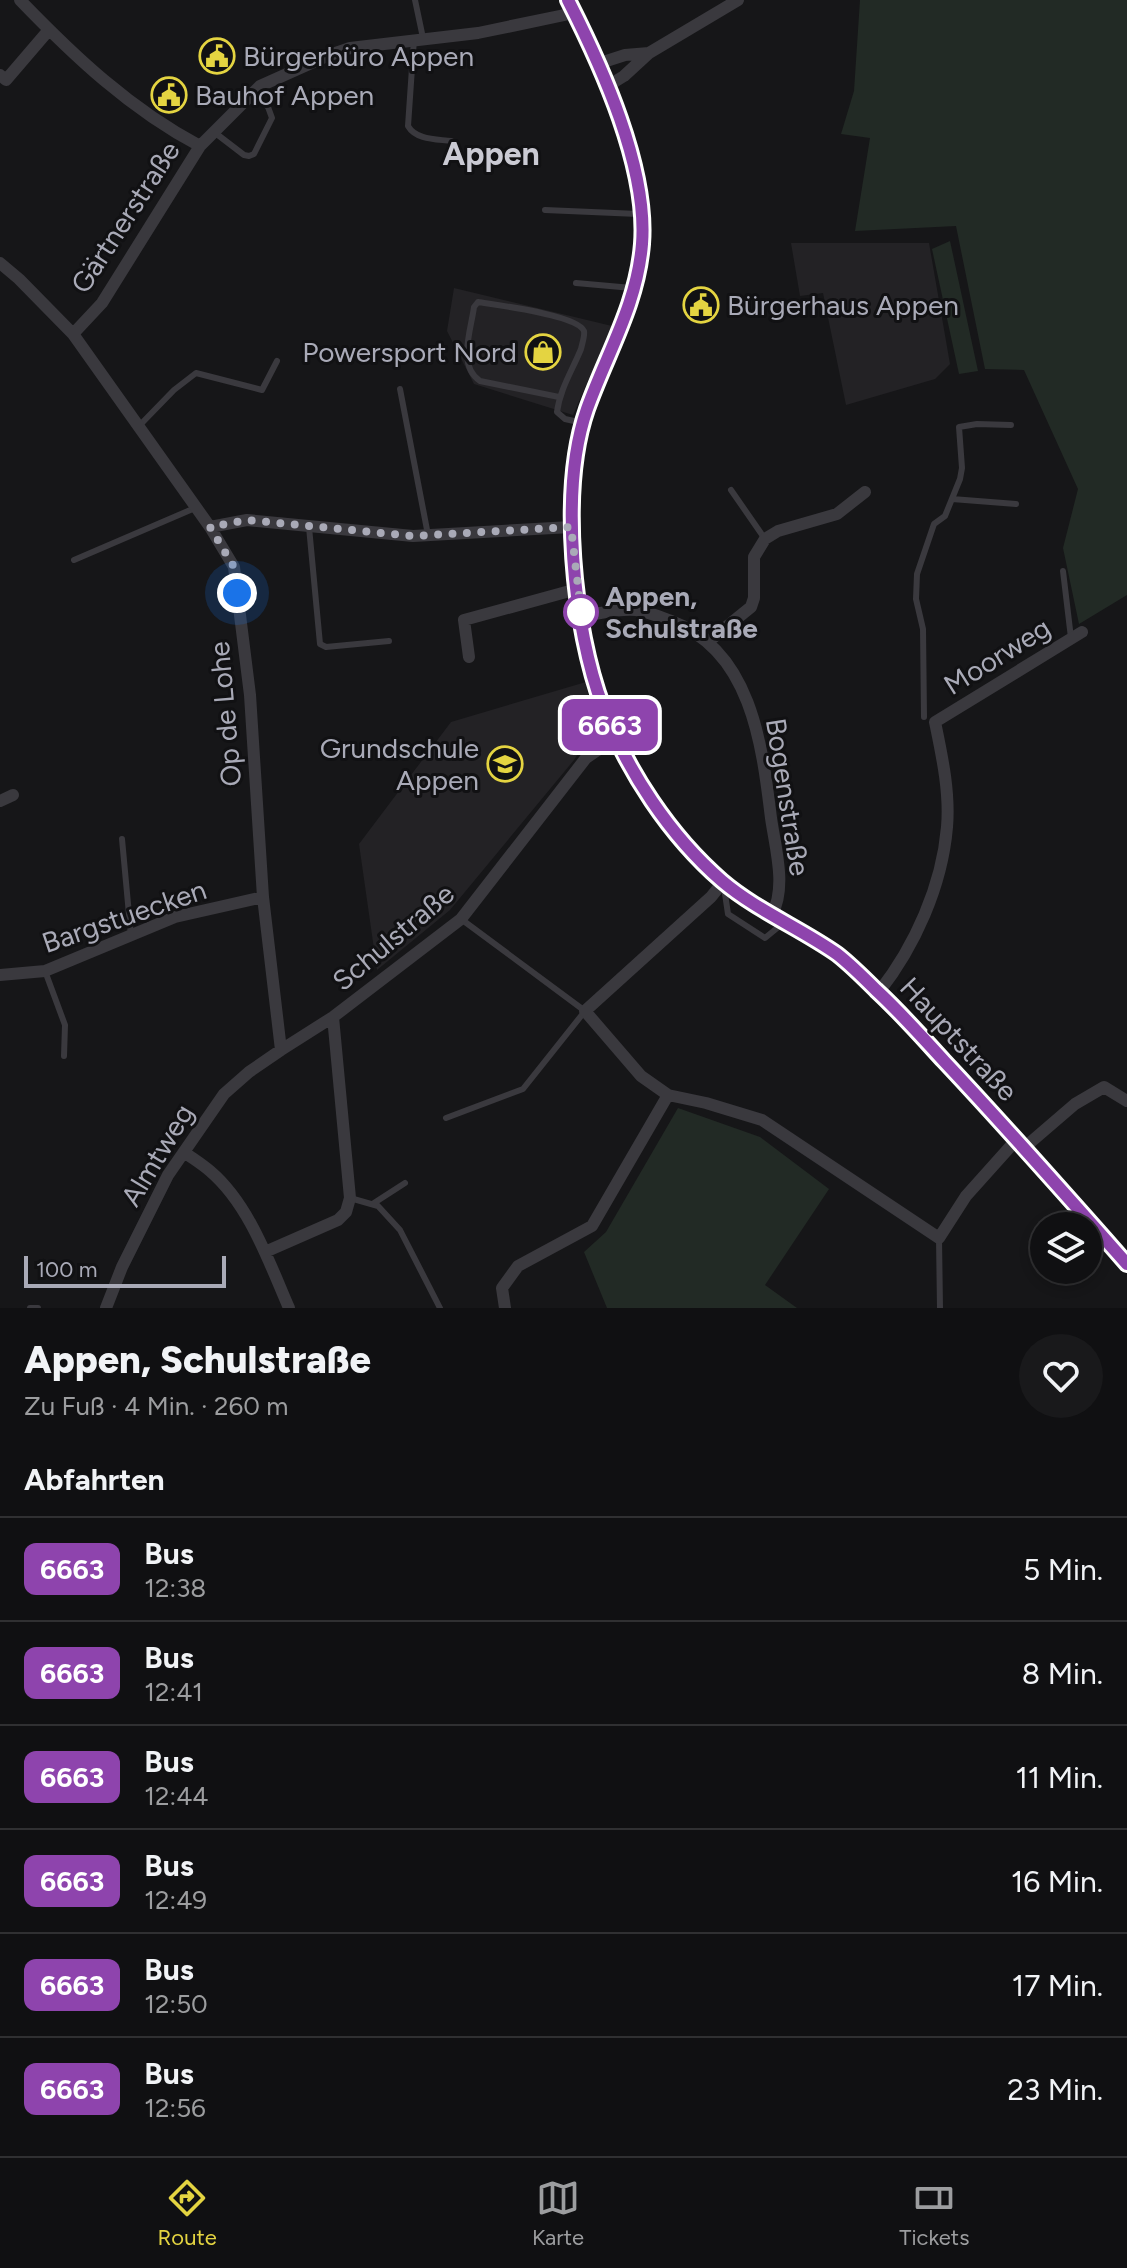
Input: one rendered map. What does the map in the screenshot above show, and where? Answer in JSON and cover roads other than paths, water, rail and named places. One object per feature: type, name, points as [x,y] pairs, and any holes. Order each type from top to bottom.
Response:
[{"type":"main road","name":"Hauptstraße","points":[[571,6],[597,64],[631,157],[642,214],[642,243],[635,289],[620,335],[583,423],[573,473],[571,527],[581,616],[592,677],[615,738],[667,821],[723,882],[837,955],[879,992],[1021,1143],[1127,1264]]},
{"type":"street","points":[[21,0],[48,31],[116,91],[165,128],[200,146]]},
{"type":"street","points":[[606,87],[624,76],[649,53],[738,0]]},
{"type":"street","name":"Gärtnerstraße","points":[[73,334],[102,303],[200,146],[260,86],[336,53],[367,45],[478,33],[571,6]]},
{"type":"street","points":[[0,75],[6,80],[48,31]]},
{"type":"street","points":[[597,64],[630,54],[649,53]]},
{"type":"street","name":"Op de Lohe","points":[[0,263],[73,334],[210,527],[234,567],[250,695],[263,897],[281,1050]]},
{"type":"street","points":[[709,641],[751,607],[754,598],[754,557],[765,539],[778,531],[837,514],[865,492]]},
{"type":"street","points":[[210,527],[247,520],[428,536],[571,527]]},
{"type":"street","points":[[469,657],[464,620],[577,589]]},
{"type":"street","name":"Bogenstraße","points":[[581,616],[639,611],[680,624],[709,641],[734,674],[754,721],[768,795],[780,894],[779,918]]},
{"type":"street","name":"Moorweg","points":[[879,992],[914,937],[940,867],[948,826],[935,722],[1077,635]]},
{"type":"street","name":"Schulstraße","points":[[281,1050],[333,1017],[461,919],[586,758],[615,738]]},
{"type":"street","points":[[0,801],[13,795]]},
{"type":"street","points":[[723,882],[711,897],[585,1011],[641,1076],[668,1095],[762,1120],[939,1238],[966,1196],[1021,1143],[1104,1087],[1127,1101]]},
{"type":"street","name":"Bargstuecken","points":[[0,975],[45,971],[175,917],[263,897]]},
{"type":"street","points":[[265,1252],[338,1220],[346,1212],[350,1198],[333,1017]]},
{"type":"street","name":"Almtweg","points":[[106,1308],[168,1175],[224,1094],[281,1050]]},
{"type":"street","points":[[505,1308],[502,1288],[518,1266],[592,1226],[668,1095]]},
{"type":"street","points":[[184,1152],[211,1172],[233,1196],[265,1252],[289,1308]]},
{"type":"lane","points":[[415,0],[418,38],[408,126],[418,136],[451,141]]},
{"type":"lane","points":[[214,132],[244,155],[254,154],[272,118],[268,107],[253,94]]},
{"type":"lane","points":[[545,210],[642,214]]},
{"type":"lane","points":[[576,283],[635,289]]},
{"type":"lane","points":[[559,397],[480,381],[473,376],[466,361],[474,307],[478,302],[565,318],[582,327],[585,333],[581,347],[559,397],[557,412],[565,419],[583,423]]},
{"type":"lane","points":[[139,426],[174,390],[196,373],[262,390],[277,361]]},
{"type":"lane","points":[[400,389],[428,536]]},
{"type":"lane","points":[[924,717],[923,629],[916,599],[917,574],[934,524],[945,516],[962,468],[959,427],[1011,425]]},
{"type":"lane","points":[[731,490],[765,539]]},
{"type":"lane","points":[[952,499],[1016,504]]},
{"type":"lane","points":[[74,560],[195,508]]},
{"type":"lane","points":[[308,524],[320,644],[326,647],[389,641]]},
{"type":"lane","points":[[1063,571],[1077,635]]},
{"type":"lane","points":[[122,839],[131,936]]},
{"type":"lane","points":[[723,882],[728,914],[765,938],[779,918]]},
{"type":"lane","points":[[446,1118],[523,1089],[585,1011],[461,919]]},
{"type":"lane","points":[[45,971],[65,1025],[64,1056]]},
{"type":"lane","points":[[374,1203],[405,1183]]},
{"type":"lane","points":[[350,1198],[374,1203],[405,1237],[440,1308]]},
{"type":"lane","points":[[939,1238],[940,1308]]},
{"type":"lane","points":[[30,1308],[38,1308]]},
{"type":"place","name":"Bürgerbüro Appen","points":[[217,56]]},
{"type":"place","name":"Bauhof Appen","points":[[169,95]]},
{"type":"place","name":"Bürgerhaus Appen","points":[[701,305]]},
{"type":"place","name":"Powersport Nord","points":[[543,352]]},
{"type":"place","name":"Appen, Schulstraße","points":[[581,612]]},
{"type":"place","name":"Grundschule Appen","points":[[505,764]]},
{"type":"district","name":"Appen","points":[[491,154]]}]
